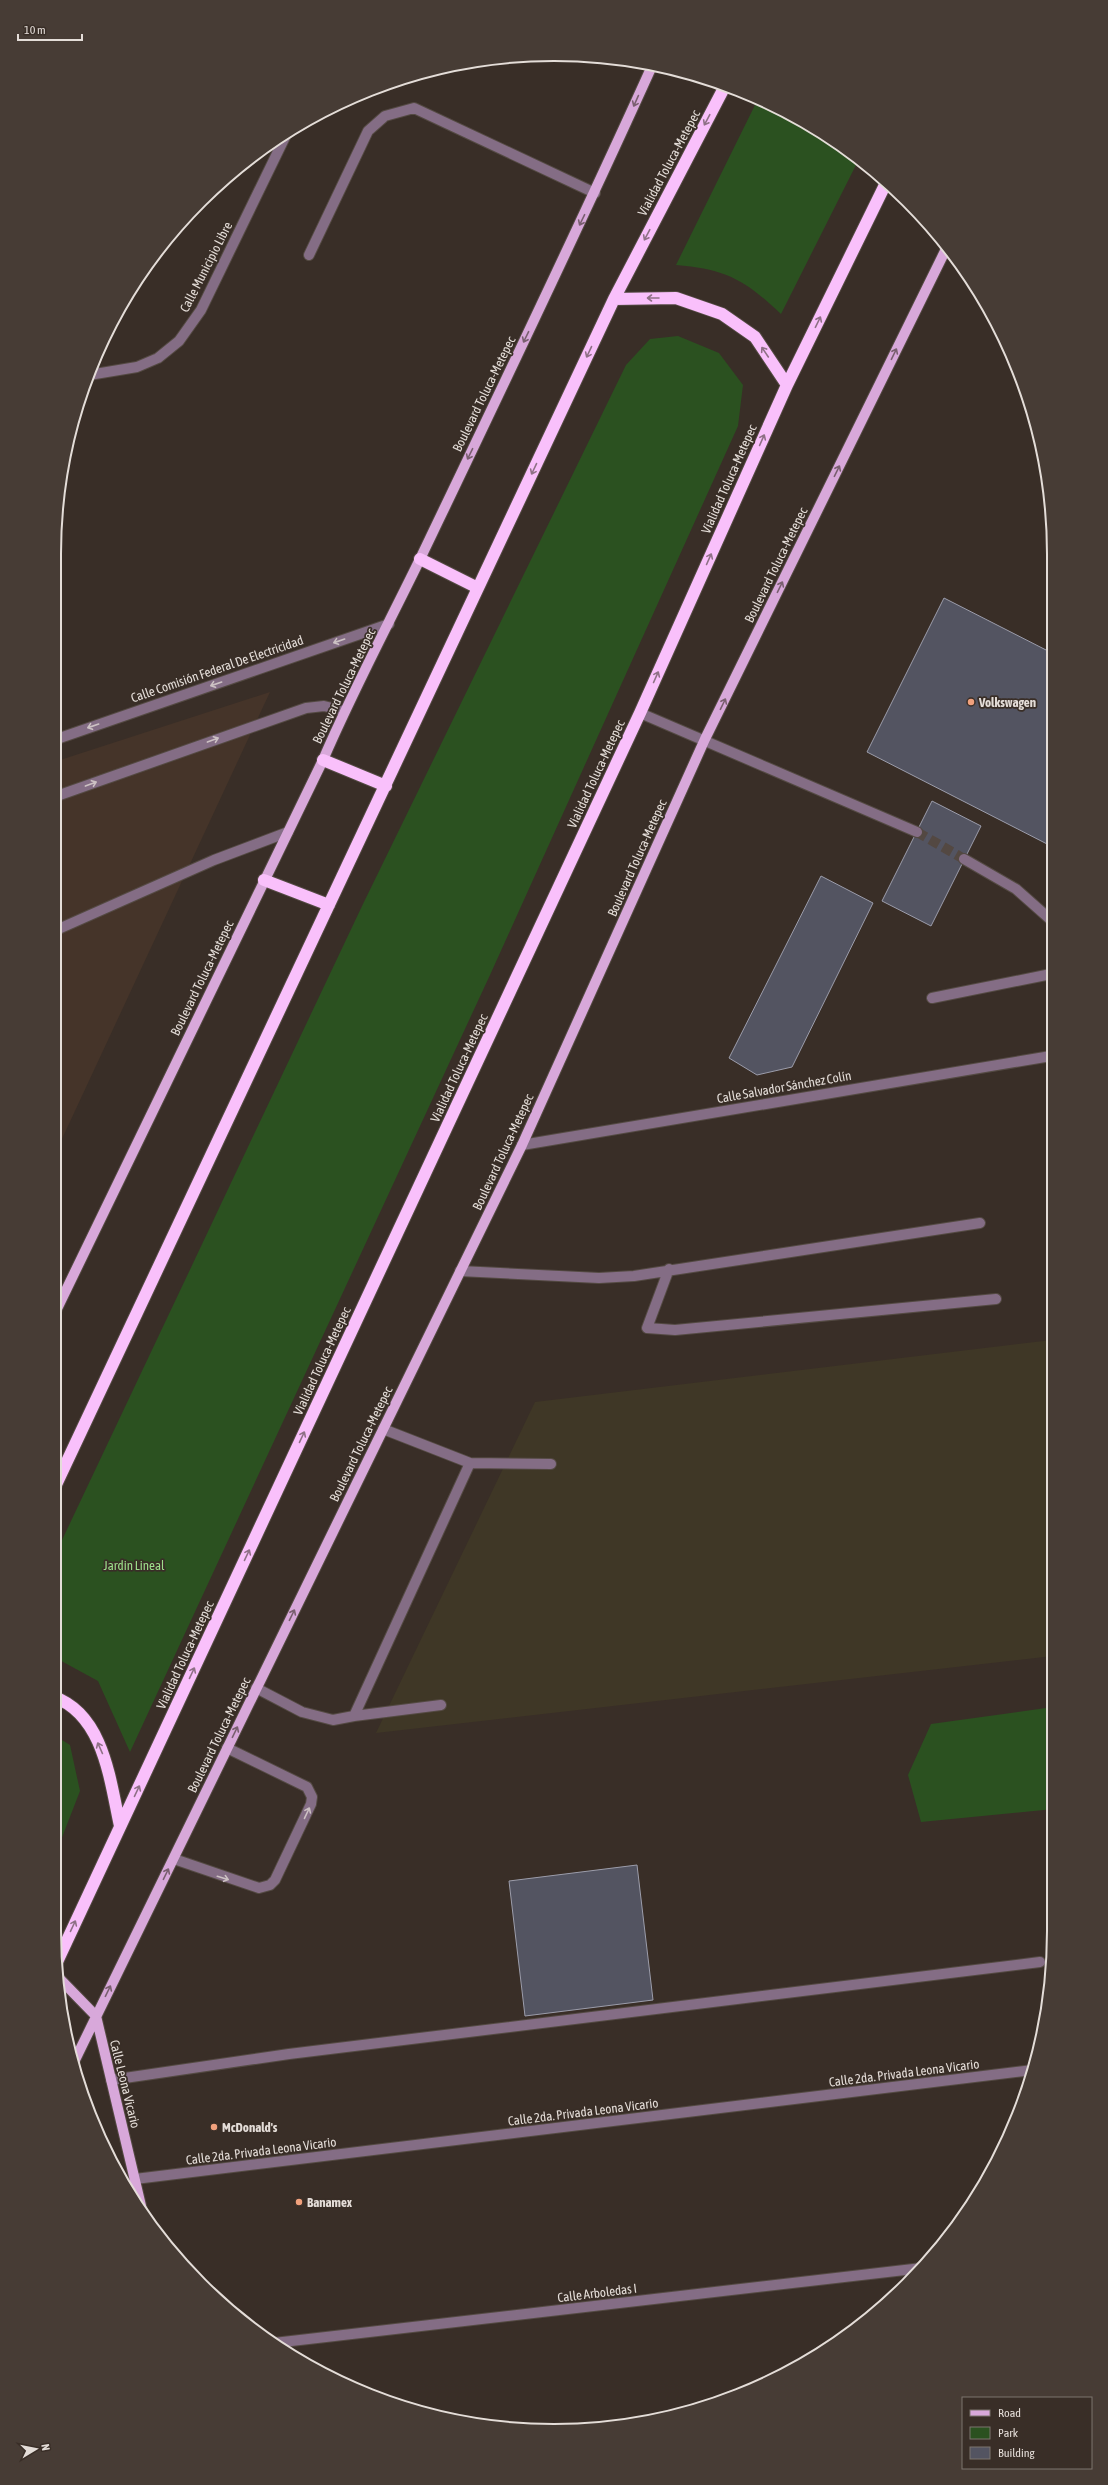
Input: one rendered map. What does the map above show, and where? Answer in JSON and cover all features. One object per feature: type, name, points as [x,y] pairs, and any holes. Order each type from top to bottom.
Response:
[{"type":"highway","name":"Vialidad Toluca-Metepec","points":[[61,1474],[614,299],[722,91]]},
{"type":"highway","name":"Vialidad Toluca-Metepec","points":[[62,1952],[640,713],[787,385],[884,187]]},
{"type":"highway","points":[[614,299],[676,298],[722,314],[755,337],[787,385]]},
{"type":"highway","points":[[420,559],[478,588]]},
{"type":"highway","points":[[323,760],[386,786]]},
{"type":"highway","points":[[264,880],[329,904]]},
{"type":"highway","points":[[61,1700],[87,1718],[107,1766],[120,1826]]},
{"type":"main road","name":"Boulevard Toluca-Metepec","points":[[61,1300],[323,760],[344,711],[389,624],[595,193],[650,70]]},
{"type":"main road","name":"Boulevard Toluca-Metepec","points":[[77,2055],[522,1145],[705,739],[943,252]]},
{"type":"main road","points":[[64,1983],[96,2016]]},
{"type":"main road","name":"Calle Leona Vicario","points":[[96,2016],[139,2197]]},
{"type":"street","points":[[309,256],[368,131],[384,116],[414,108],[595,193]]},
{"type":"street","name":"Calle Municipio Libre","points":[[96,374],[137,367],[158,358],[179,341],[201,310],[282,143]]},
{"type":"street","name":"Calle Comisión Federal De Electricidad","points":[[61,738],[389,624]]},
{"type":"street","points":[[61,795],[306,708],[324,706],[344,711]]},
{"type":"street","points":[[640,713],[705,739],[917,832]]},
{"type":"street","points":[[61,928],[214,860],[288,832]]},
{"type":"street","points":[[964,859],[1016,889],[1047,916]]},
{"type":"street","points":[[932,998],[1047,975]]},
{"type":"street","name":"Calle Salvador Sánchez Colín","points":[[522,1145],[1047,1057]]},
{"type":"street","points":[[460,1271],[599,1278],[634,1276],[669,1269],[980,1224]]},
{"type":"street","points":[[669,1269],[647,1328],[675,1330],[996,1299]]},
{"type":"street","points":[[383,1429],[470,1463],[551,1464]]},
{"type":"street","points":[[354,1716],[470,1463]]},
{"type":"street","points":[[256,1688],[302,1712],[333,1720],[441,1705]]},
{"type":"street","points":[[174,1859],[218,1876],[264,1888],[275,1880],[292,1845],[311,1804],[310,1791],[307,1787],[227,1748]]},
{"type":"street","points":[[110,2080],[289,2054],[1040,1962]]},
{"type":"street","name":"Calle 2da. Privada Leona Vicario","points":[[135,2179],[1026,2071]]},
{"type":"street","points":[[132,2186],[135,2179]]},
{"type":"street","name":"Calle Arboledas I","points":[[282,2342],[913,2269]]},
{"type":"shaded area","points":[[270,692],[61,1141],[61,760]]},
{"type":"shaded area","points":[[1047,1341],[1047,1657],[376,1733],[535,1402]]},
{"type":"green space","points":[[755,105],[800,127],[828,144],[856,165],[781,314],[768,302],[734,278],[722,273],[676,265]]},
{"type":"green space","name":"Jardin Lineal","points":[[678,336],[719,353],[743,385],[738,426],[490,975],[130,1752],[98,1681],[61,1661],[61,1542],[363,904],[626,365],[650,339]]},
{"type":"green space","points":[[1047,1708],[1047,1810],[921,1822],[908,1775],[931,1724]]},
{"type":"green space","points":[[61,1739],[70,1745],[80,1791],[61,1840]]},
{"type":"building","name":"Volkswagen","points":[[944,598],[1047,650],[1047,844],[867,752]]},
{"type":"building","points":[[932,801],[981,826],[931,926],[882,901]]},
{"type":"building","points":[[821,876],[873,903],[792,1067],[757,1075],[729,1058]]},
{"type":"building","points":[[637,1865],[653,2000],[525,2016],[509,1881]]},
{"type":"tunnel","points":[[917,832],[964,859]]},
{"type":"place","name":"Volkswagen","points":[[971,702]]},
{"type":"place","name":"McDonald's","points":[[214,2127]]},
{"type":"place","name":"Banamex","points":[[299,2202]]}]
